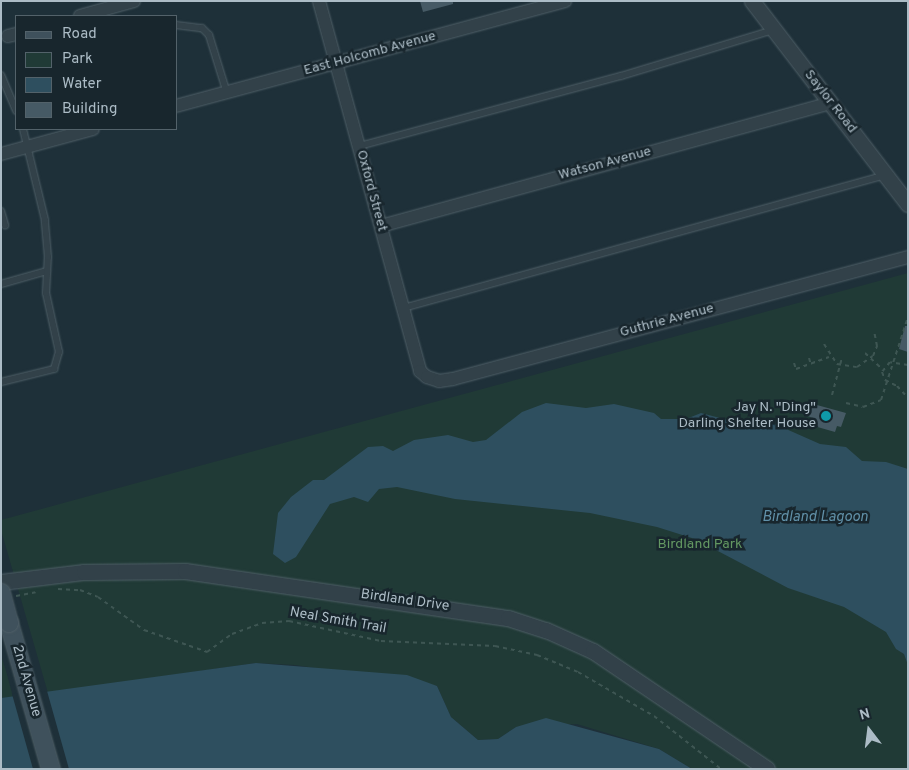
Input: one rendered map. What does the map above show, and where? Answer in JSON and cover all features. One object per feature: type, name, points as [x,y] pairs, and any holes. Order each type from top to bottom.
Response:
[{"type":"main road","name":"2nd Avenue","points":[[5,596],[10,623],[51,769]]},
{"type":"street","points":[[84,15],[134,1]]},
{"type":"street","name":"Oxford Street","points":[[319,1],[420,371],[427,377]]},
{"type":"street","name":"East Holcomb Avenue","points":[[178,105],[565,1]]},
{"type":"street","name":"Saylor Road","points":[[752,1],[908,204]]},
{"type":"street","name":"Watson Avenue","points":[[381,226],[830,103]]},
{"type":"street","points":[[1,154],[23,148],[56,134],[86,130]]},
{"type":"street","name":"Guthrie Avenue","points":[[427,377],[439,381],[453,380],[908,257]]},
{"type":"street","name":"Birdland Drive","points":[[1,582],[84,572],[185,571],[508,618],[554,633],[593,651],[767,769]]},
{"type":"lane","points":[[178,26],[202,28],[209,35],[226,93]]},
{"type":"lane","points":[[359,146],[621,76],[774,30]]},
{"type":"lane","points":[[1,75],[15,109]]},
{"type":"lane","points":[[1,382],[56,367],[59,352],[46,293],[45,220],[23,148],[23,130]]},
{"type":"lane","points":[[403,308],[886,174]]},
{"type":"lane","points":[[1,211],[5,225]]},
{"type":"lane","points":[[1,284],[47,271]]},
{"type":"path","points":[[846,403],[863,407],[873,406],[884,395],[907,320]]},
{"type":"path","points":[[824,344],[830,357],[840,366],[857,367],[870,359],[877,346],[874,331]]},
{"type":"path","points":[[865,353],[882,369],[884,378],[908,398]]},
{"type":"path","points":[[794,363],[796,369],[830,357]]},
{"type":"path","points":[[809,358],[811,365]]},
{"type":"path","points":[[832,395],[842,358]]},
{"type":"path","points":[[882,369],[888,363],[895,362],[908,365]]},
{"type":"path","name":"Neal Smith Trail","points":[[53,589],[80,590],[98,598],[144,630],[207,652],[232,634],[262,623],[289,621],[381,641],[496,646],[537,655],[578,672],[654,716],[721,769]]},
{"type":"path","points":[[5,596],[38,592]]},
{"type":"green space","name":"Birdland Park","points":[[908,273],[908,769],[692,769],[659,749],[577,724],[516,727],[498,739],[478,740],[451,717],[437,686],[295,665],[256,663],[48,693],[1,530],[1,520]]},
{"type":"green space","points":[[1,655],[6,671],[13,697],[1,698]]},
{"type":"water","name":"Birdland Lagoon","points":[[546,403],[586,408],[614,404],[654,413],[661,419],[686,419],[701,413],[739,423],[768,421],[820,444],[846,447],[862,461],[886,462],[908,469],[908,665],[904,654],[896,649],[886,632],[844,607],[788,588],[695,539],[657,527],[590,513],[455,499],[397,487],[379,489],[368,502],[354,497],[330,504],[296,557],[285,563],[273,554],[278,513],[291,497],[313,480],[324,480],[368,447],[383,446],[393,451],[414,440],[448,435],[473,442],[486,440],[522,412]]},
{"type":"water","points":[[256,663],[407,675],[437,686],[451,717],[478,740],[498,739],[516,727],[546,718],[659,749],[692,769],[1,769],[1,698]]},
{"type":"pier","points":[[47,691],[69,769],[33,769],[12,694]]},
{"type":"building","points":[[420,1],[453,1],[453,4],[423,12]]},
{"type":"building","points":[[905,326],[908,326],[908,352],[899,349]]},
{"type":"building","name":"Jay N. \"Ding\" Darling Shelter House","points":[[806,402],[846,413],[841,427],[837,426],[835,432],[814,426],[815,419],[803,414]]},
{"type":"place","name":"Jay N. \"Ding\" Darling Shelter House","points":[[826,416]]}]
